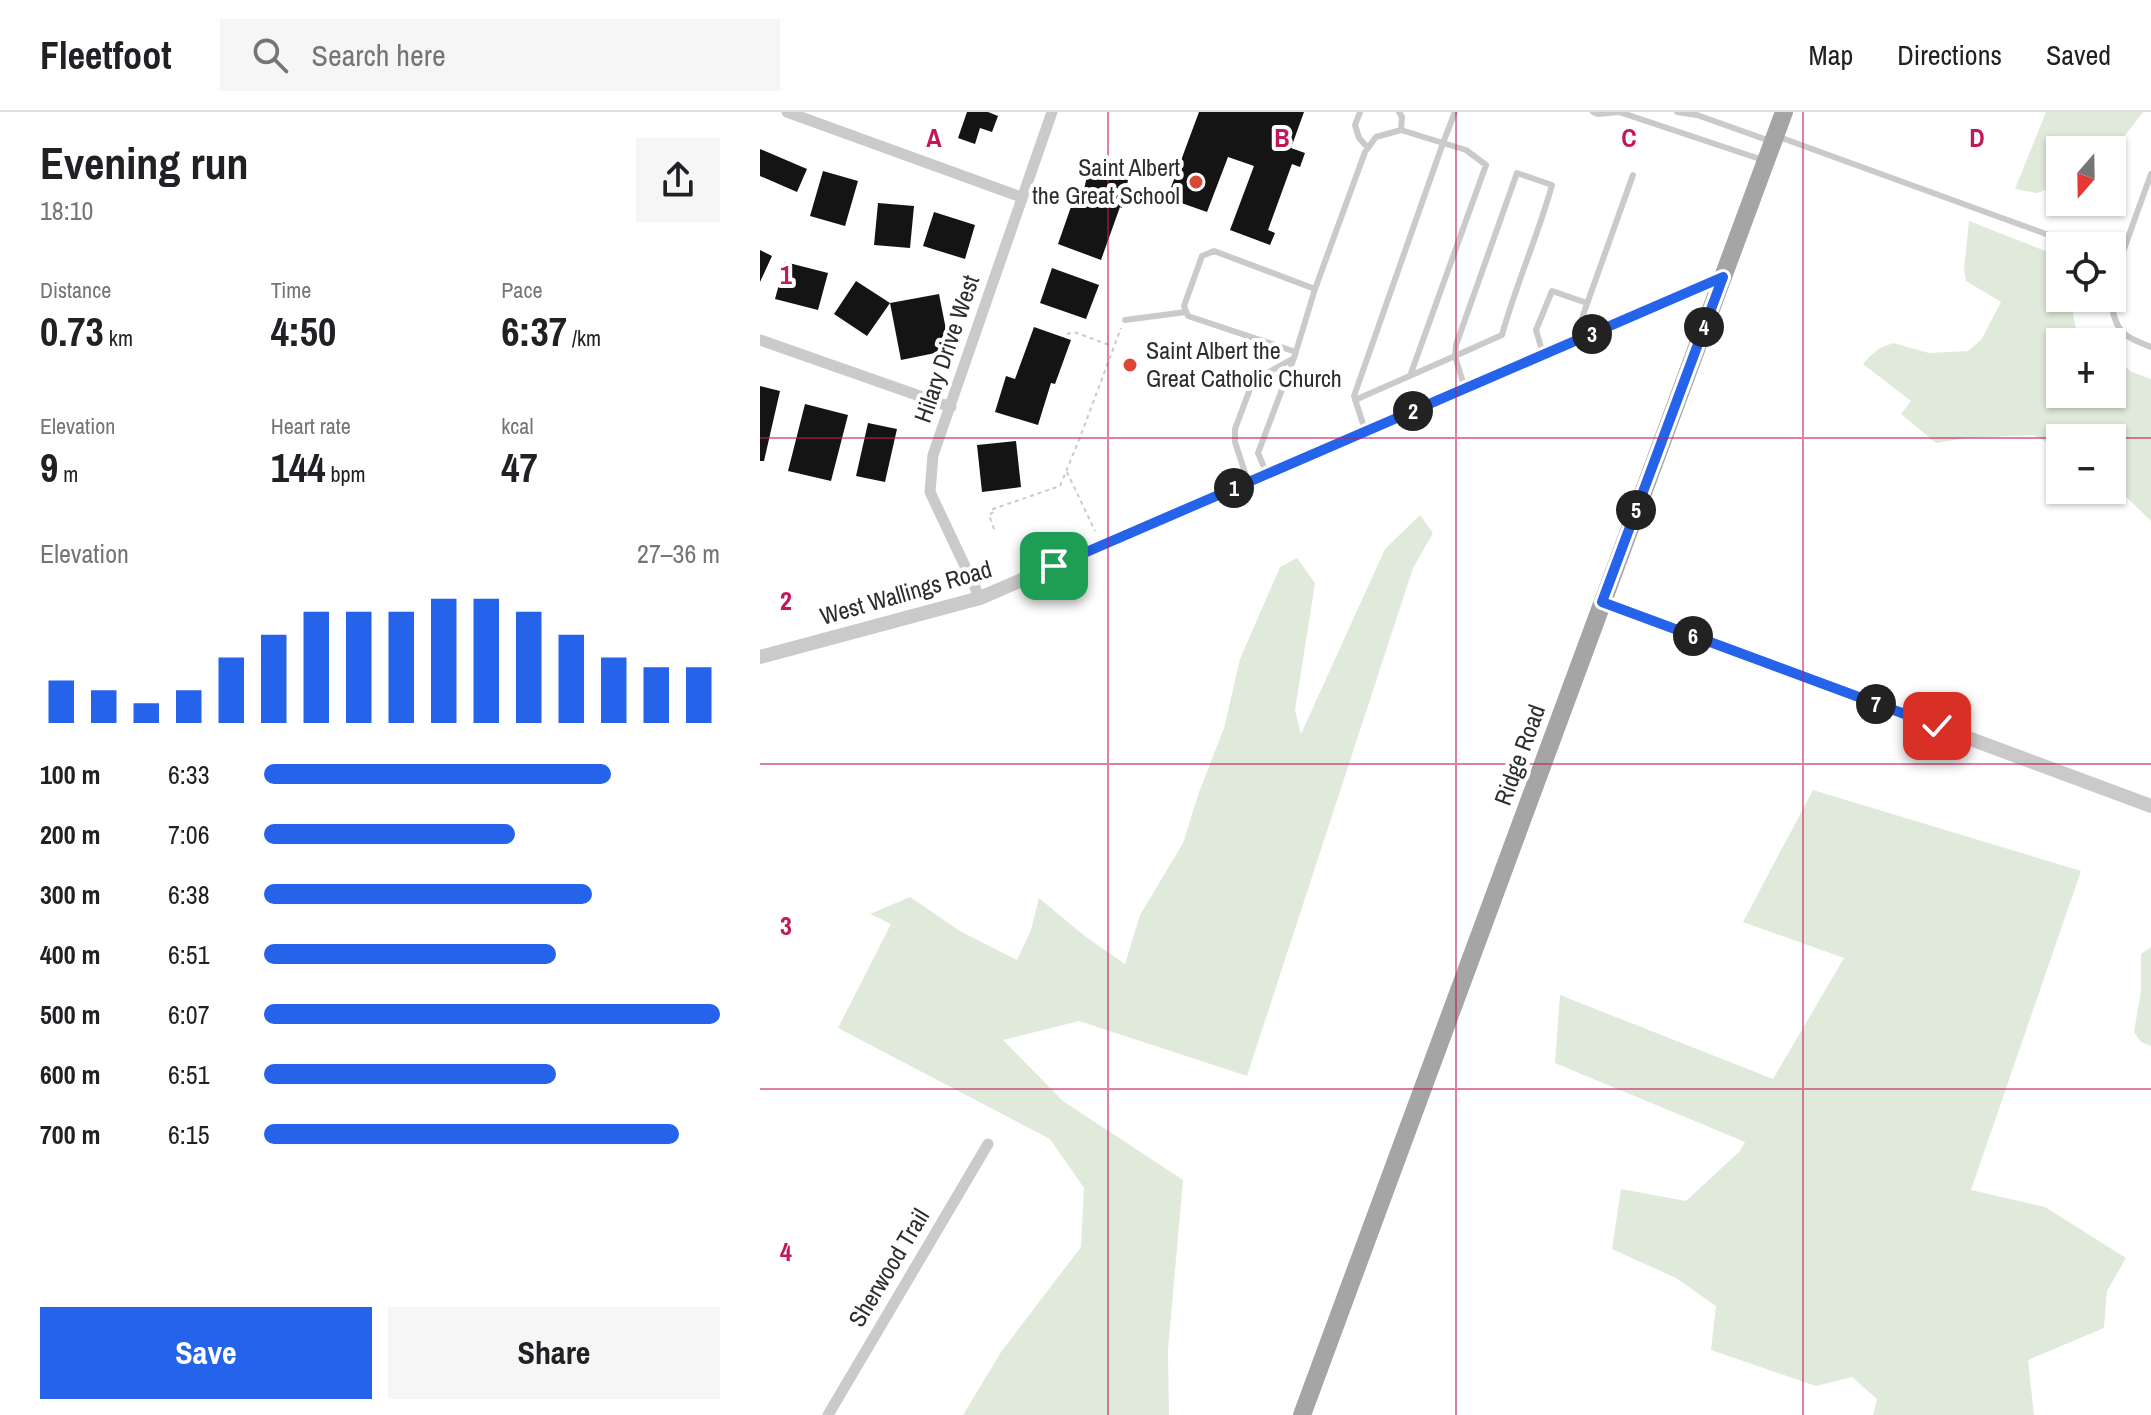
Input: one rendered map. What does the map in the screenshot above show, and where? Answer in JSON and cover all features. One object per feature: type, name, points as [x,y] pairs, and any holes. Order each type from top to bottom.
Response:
[{"type":"main road","name":"Ridge Road","points":[[1302,1415],[1784,112]]},
{"type":"street","points":[[787,112],[1021,197]]},
{"type":"street","name":"Hilary Drive West","points":[[980,598],[930,492],[933,455],[1052,112]]},
{"type":"street","name":"West Wallings Road","points":[[760,657],[980,598],[1723,277]]},
{"type":"street","points":[[760,340],[951,407]]},
{"type":"street","points":[[1602,602],[2151,806]]},
{"type":"street","name":"Sherwood Trail","points":[[828,1415],[988,1144]]},
{"type":"lane","points":[[1360,112],[1355,125],[1359,138],[1368,148]]},
{"type":"lane","points":[[1399,112],[1402,117],[1401,130]]},
{"type":"lane","points":[[1366,431],[1354,396],[1455,112]]},
{"type":"lane","points":[[1593,112],[1619,112],[1766,162]]},
{"type":"lane","points":[[1677,112],[1697,115],[1774,139],[2046,234]]},
{"type":"lane","points":[[1267,474],[1258,453],[1368,148],[1376,137],[1401,130],[1466,150],[1486,165],[1410,376]]},
{"type":"lane","points":[[1355,400],[1410,376],[1455,356],[1502,335],[1552,185],[1517,173],[1456,345],[1455,356],[1465,389]]},
{"type":"lane","points":[[2126,235],[2151,174]]},
{"type":"lane","points":[[1590,335],[1582,319],[1633,175]]},
{"type":"lane","points":[[1295,355],[1188,316],[1184,306],[1202,256],[1214,251],[1315,289]]},
{"type":"lane","points":[[1544,355],[1536,330],[1552,291],[1587,303]]},
{"type":"lane","points":[[1125,320],[1186,312]]},
{"type":"lane","points":[[2113,312],[2115,323],[2129,338],[2151,347]]},
{"type":"lane","points":[[1248,482],[1235,442],[1239,417],[1253,381],[1295,355]]},
{"type":"path","points":[[994,529],[989,515],[995,511],[993,509],[1060,486],[1125,320]]},
{"type":"path","points":[[1067,334],[1074,332],[1114,347]]},
{"type":"path","points":[[1066,471],[1095,531]]},
{"type":"green space","points":[[2046,112],[2143,112],[2125,136],[2046,136],[2046,190],[2037,193],[2015,189]]},
{"type":"green space","points":[[1969,221],[2046,251],[2046,312],[2073,312],[2076,328],[2046,328],[2046,408],[2126,408],[2126,368],[2151,379],[2151,521],[2126,497],[2126,424],[2046,424],[2046,442],[2033,435],[1967,438],[1936,443],[1901,414],[1911,401],[1863,364],[1880,348],[1893,343],[1929,353],[1968,351],[1981,340],[2001,302],[1966,281],[1964,269]]},
{"type":"green space","points":[[1420,515],[1433,533],[1413,568],[1247,1076],[1079,1021],[1003,1040],[1063,1101],[1183,1180],[1168,1350],[1169,1415],[963,1415],[1001,1352],[1081,1247],[1084,1188],[1050,1139],[838,1028],[891,924],[870,914],[910,897],[960,931],[1017,960],[1031,930],[1039,898],[1125,964],[1140,915],[1183,843],[1224,728],[1240,659],[1280,567],[1297,558],[1315,583],[1295,710],[1301,734],[1385,549]]},
{"type":"green space","points":[[1813,790],[2081,871],[1971,1190],[2045,1207],[2126,1258],[2107,1291],[2104,1328],[2028,1360],[2034,1415],[1873,1415],[1877,1399],[1852,1377],[1816,1386],[1711,1350],[1716,1306],[1676,1278],[1612,1249],[1621,1189],[1686,1201],[1740,1151],[1745,1142],[1555,1063],[1560,995],[1773,1079],[1844,958],[1743,922]]},
{"type":"green space","points":[[2151,947],[2151,1046],[2141,1042],[2134,1032],[2141,991],[2141,954]]},
{"type":"building","points":[[967,112],[988,112],[998,116],[992,132],[980,128],[975,144],[958,138]]},
{"type":"building","name":"Saint Albert the Great School","points":[[1199,112],[1304,112],[1291,148],[1305,153],[1300,167],[1292,164],[1268,230],[1275,233],[1270,245],[1230,230],[1254,166],[1228,157],[1207,212],[1167,198]]},
{"type":"building","points":[[760,149],[807,169],[797,192],[760,176]]},
{"type":"building","points":[[823,171],[858,181],[845,226],[810,216]]},
{"type":"building","points":[[1088,171],[1128,180],[1122,208],[1101,260],[1058,244],[1073,201],[1081,204]]},
{"type":"building","points":[[878,203],[914,206],[910,248],[874,245]]},
{"type":"building","points":[[934,212],[975,225],[965,259],[923,246]]},
{"type":"building","points":[[760,250],[772,256],[760,282]]},
{"type":"building","points":[[785,262],[828,273],[818,310],[775,299]]},
{"type":"building","points":[[1052,268],[1099,285],[1086,319],[1040,303]]},
{"type":"building","points":[[856,281],[890,303],[867,336],[834,314]]},
{"type":"building","points":[[939,294],[950,350],[901,360],[890,303]]},
{"type":"building","points":[[1034,327],[1071,340],[1055,384],[1051,383],[1038,425],[995,412],[1006,376],[1015,379]]},
{"type":"building","points":[[760,386],[780,391],[764,461],[760,461]]},
{"type":"building","points":[[805,404],[848,415],[831,481],[788,471]]},
{"type":"building","points":[[868,423],[897,429],[885,482],[856,476]]},
{"type":"building","points":[[1016,441],[1021,487],[982,492],[977,445]]},
{"type":"place","name":"Saint Albert the Great School","points":[[1196,182]]},
{"type":"place","name":"Saint Albert the Great Catholic Church","points":[[1130,365]]},
{"type":"route","points":[[1054,566],[1723,277],[1602,602],[1937,726]]}]
